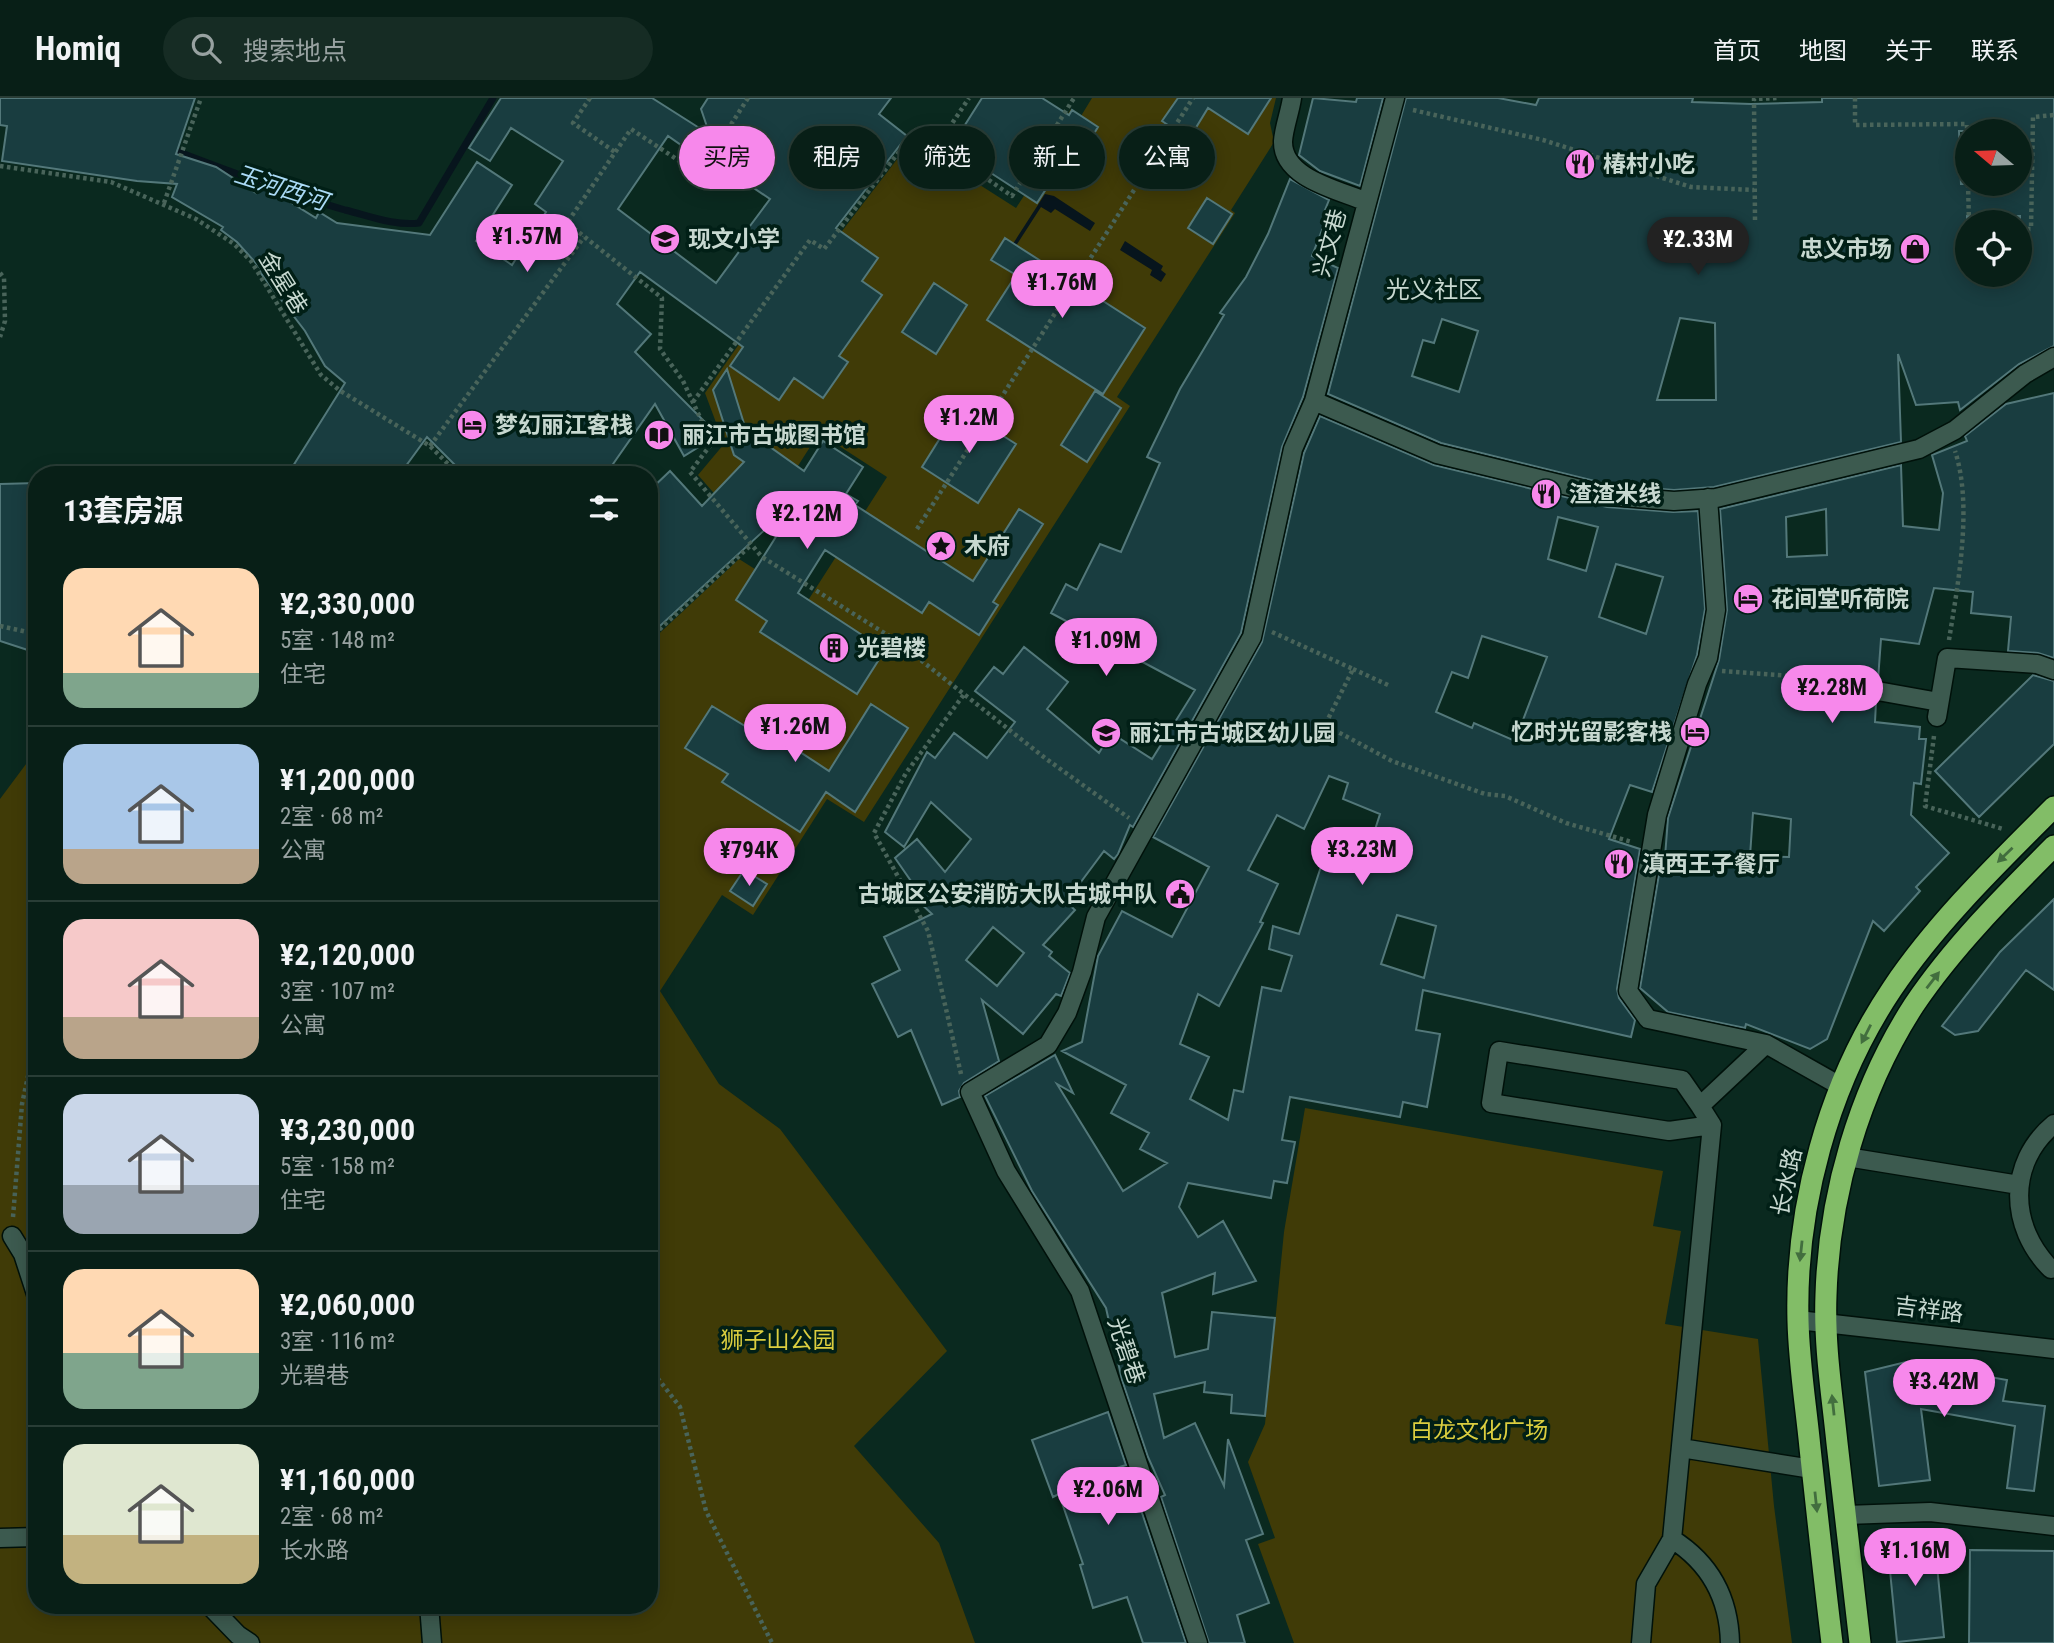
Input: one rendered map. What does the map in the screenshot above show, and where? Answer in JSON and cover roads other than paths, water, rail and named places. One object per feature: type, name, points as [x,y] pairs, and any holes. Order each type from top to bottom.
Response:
[{"type":"highway","name":"长水路","points":[[1832,1643],[1798,1320],[1804,1231],[1818,1161],[1842,1087],[1872,1021],[1913,960],[2054,807]]},
{"type":"highway","points":[[1860,1643],[1826,1323],[1831,1235],[1847,1157],[1881,1066],[1914,1006],[1934,977],[2016,884],[2054,846]]},
{"type":"street","points":[[1292,98],[1283,143],[1290,163],[1304,176],[1367,201]]},
{"type":"street","name":"兴文巷","points":[[970,1092],[1048,1045],[1067,1013],[1082,972],[1096,917],[1252,637],[1293,449],[1314,401],[1394,102]]},
{"type":"street","points":[[1314,401],[1450,458],[1609,496],[1674,501],[1708,498],[1898,454],[1950,433],[2025,374],[2054,356]]},
{"type":"street","points":[[1708,498],[1716,610],[1704,669],[1657,815],[1628,991],[1648,1019],[1766,1044],[1842,1087]]},
{"type":"street","points":[[1872,690],[1938,710],[1947,658],[2037,664],[2054,670]]},
{"type":"street","points":[[1700,1106],[1766,1044]]},
{"type":"street","points":[[1641,1643],[1646,1584],[1672,1539],[1712,1125],[1682,1080],[1499,1051],[1490,1103],[1669,1130],[1712,1125]]},
{"type":"street","name":"光碧巷","points":[[970,1092],[1006,1171],[1080,1291],[1198,1643]]},
{"type":"street","points":[[2050,1269],[2038,1257],[2022,1227],[2019,1185],[2031,1151],[2054,1124]]},
{"type":"street","points":[[1847,1157],[2019,1185]]},
{"type":"street","points":[[12,1236],[23,1254],[28,1269]]},
{"type":"street","name":"吉祥路","points":[[1798,1320],[2054,1349]]},
{"type":"street","points":[[1681,1448],[1812,1468]]},
{"type":"street","points":[[1846,1514],[1930,1512],[2054,1526]]},
{"type":"street","points":[[0,1538],[28,1537]]},
{"type":"street","points":[[1672,1539],[1702,1562],[1716,1581],[1730,1624],[1730,1643]]},
{"type":"street","points":[[218,1614],[250,1643]]},
{"type":"street","points":[[430,1614],[432,1643]]},
{"type":"waterway","name":"玉河西河","points":[[171,149],[345,210],[391,222],[419,223],[493,98]]},
{"type":"place","name":"椿村小吃","points":[[1580,164]]},
{"type":"place","name":"现文小学","points":[[665,239]]},
{"type":"place","name":"忠义市场","points":[[1915,249]]},
{"type":"place","name":"梦幻丽江客栈","points":[[472,425]]},
{"type":"place","name":"丽江市古城图书馆","points":[[659,435]]},
{"type":"place","name":"渣渣米线","points":[[1546,494]]},
{"type":"place","name":"木府","points":[[941,546]]},
{"type":"place","name":"花间堂听荷院","points":[[1748,599]]},
{"type":"place","name":"光碧楼","points":[[834,648]]},
{"type":"place","name":"忆时光留影客栈","points":[[1695,732]]},
{"type":"place","name":"丽江市古城区幼儿园","points":[[1106,733]]},
{"type":"place","name":"滇西王子餐厅","points":[[1619,864]]},
{"type":"place","name":"古城区公安消防大队古城中队","points":[[1180,894]]},
{"type":"district","name":"光义社区","points":[[1434,290]]},
{"type":"park label","name":"狮子山公园","points":[[778,1340]]},
{"type":"park label","name":"白龙文化广场","points":[[1479,1430]]}]
